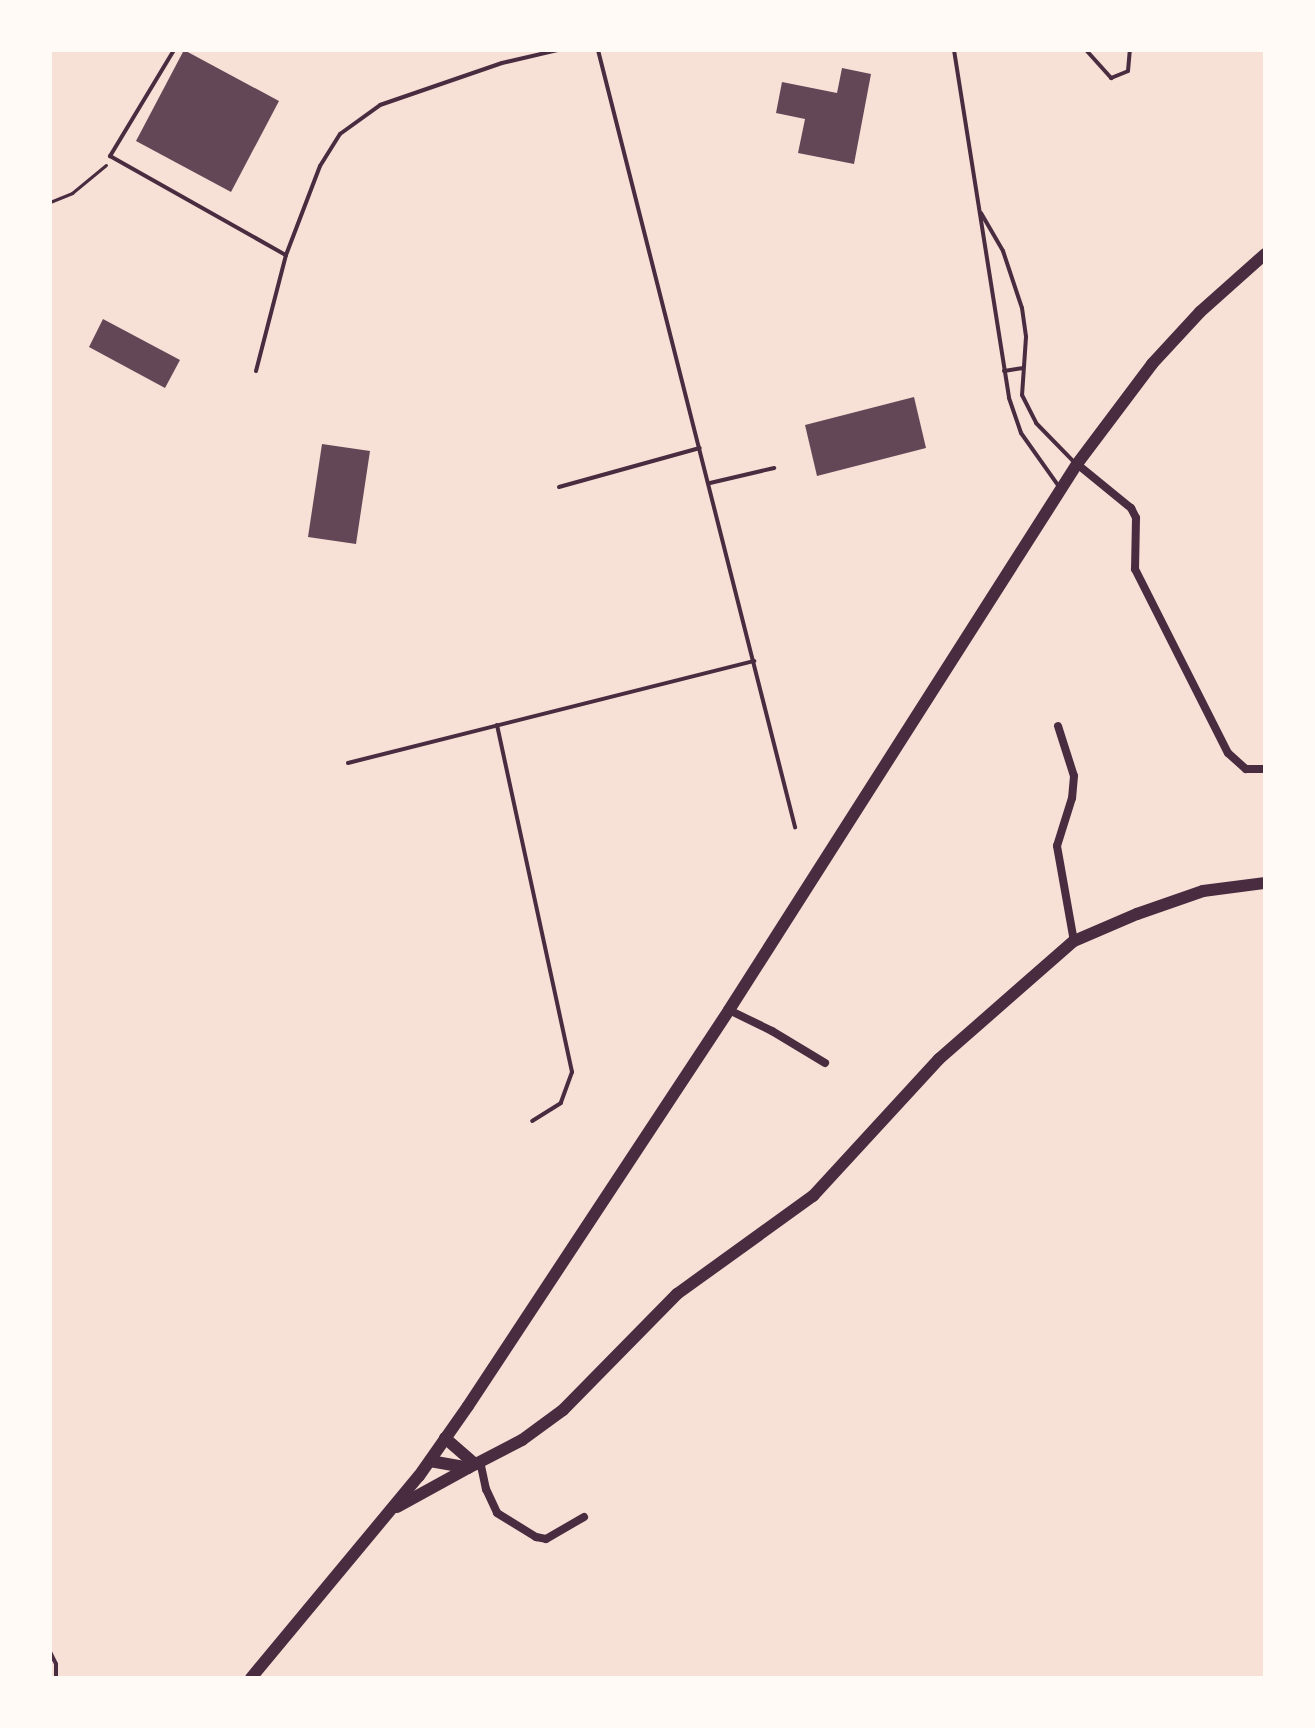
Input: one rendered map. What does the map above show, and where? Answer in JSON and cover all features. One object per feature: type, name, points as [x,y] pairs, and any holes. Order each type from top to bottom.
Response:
[{"type":"main road","points":[[251,1678],[430,1461],[729,1010],[1077,464],[1152,364],[1200,312],[1265,254]]},
{"type":"main road","points":[[391,1510],[522,1440],[554,1417],[677,1294],[813,1196],[939,1059],[1074,941],[1137,914],[1203,891],[1265,883]]},
{"type":"main road","points":[[445,1438],[474,1464]]},
{"type":"main road","points":[[430,1461],[474,1464]]},
{"type":"street","points":[[1077,464],[1134,512],[1135,569],[1228,753],[1246,769],[1265,769]]},
{"type":"street","points":[[1058,726],[1074,776],[1072,798],[1057,846],[1074,941]]},
{"type":"street","points":[[729,1010],[825,1063]]},
{"type":"street","points":[[474,1464],[497,1513],[536,1537],[546,1539],[584,1517]]},
{"type":"lane","points":[[174,50],[110,156],[286,255]]},
{"type":"lane","points":[[256,371],[286,255],[320,166],[340,134],[362,115],[380,105],[502,63],[558,50]]},
{"type":"lane","points":[[598,50],[795,827]]},
{"type":"lane","points":[[954,50],[1004,371],[1021,433],[1062,490]]},
{"type":"lane","points":[[1086,50],[1111,78],[1128,71],[1130,50]]},
{"type":"lane","points":[[979,211],[1003,251],[1022,308],[1026,337],[1020,384],[1028,410],[1052,441],[1077,464]]},
{"type":"lane","points":[[1004,371],[1022,368]]},
{"type":"lane","points":[[559,487],[700,448]]},
{"type":"lane","points":[[710,483],[774,468]]},
{"type":"lane","points":[[348,763],[754,661]]},
{"type":"lane","points":[[497,725],[572,1072],[561,1103],[532,1121]]},
{"type":"lane","points":[[50,1652],[56,1664],[56,1678]]},
{"type":"path","points":[[50,202],[72,193],[92,178],[110,156]]},
{"type":"building","points":[[184,50],[279,101],[231,192],[136,141]]},
{"type":"building","points":[[842,68],[871,74],[854,164],[798,153],[805,119],[776,113],[782,82],[837,93]]},
{"type":"building","points":[[103,319],[180,360],[165,388],[89,347]]},
{"type":"building","points":[[914,397],[926,448],[817,476],[805,425]]},
{"type":"building","points":[[322,444],[370,451],[356,544],[308,537]]}]
